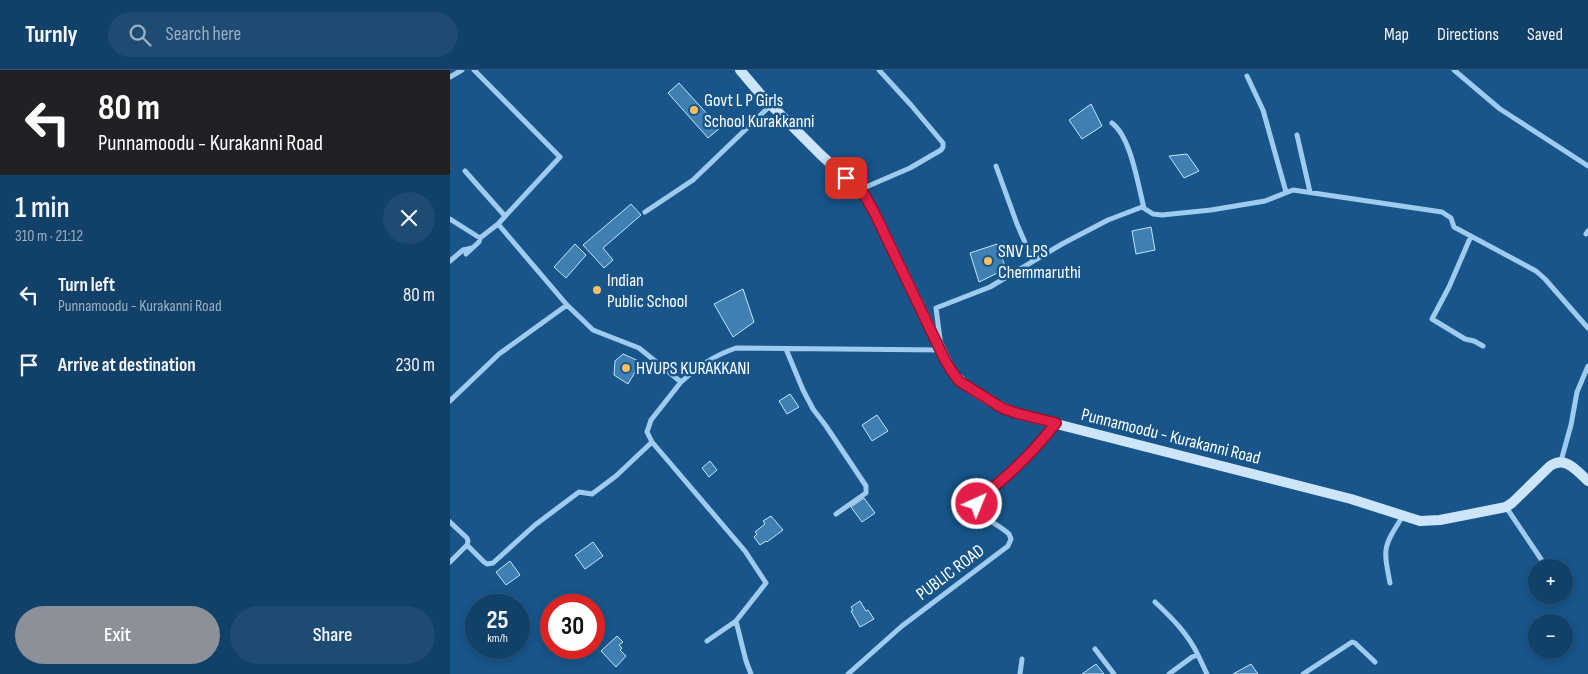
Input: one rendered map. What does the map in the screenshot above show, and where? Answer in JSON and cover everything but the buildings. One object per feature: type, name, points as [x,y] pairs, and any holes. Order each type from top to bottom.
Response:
[{"type":"main road","name":"Punnamoodu - Kurakanni Road","points":[[740,70],[771,105],[821,155],[864,194],[948,366],[955,376],[980,394],[1011,412],[1351,499],[1420,521],[1440,520],[1506,507]]},
{"type":"main road","points":[[1506,507],[1554,463],[1561,461],[1571,465],[1588,481]]},
{"type":"street","points":[[450,76],[462,70]]},
{"type":"street","points":[[466,254],[479,242],[480,238],[506,216],[560,157],[474,70]]},
{"type":"street","points":[[859,190],[910,168],[943,147],[943,143],[880,70]]},
{"type":"street","points":[[1454,70],[1500,109],[1588,166]]},
{"type":"street","points":[[1247,76],[1263,110],[1286,192]]},
{"type":"street","points":[[646,212],[699,175],[771,105]]},
{"type":"street","points":[[1112,123],[1118,128],[1133,161],[1144,208]]},
{"type":"street","points":[[1297,135],[1310,192]]},
{"type":"street","points":[[996,166],[1033,261]]},
{"type":"street","points":[[464,171],[506,216]]},
{"type":"street","points":[[707,641],[736,621],[766,583],[745,551],[652,442],[647,432],[651,420],[681,382],[699,366],[718,354],[736,348],[941,351],[936,308],[990,287],[1108,220],[1142,207],[1153,214],[1162,215],[1191,212],[1265,201],[1293,190],[1442,212],[1451,218],[1454,227],[1536,271],[1588,328]]},
{"type":"street","points":[[450,219],[480,238]]},
{"type":"street","points":[[498,224],[568,305],[593,330],[639,348],[681,382]]},
{"type":"street","points":[[1471,236],[1432,319],[1465,339],[1483,346]]},
{"type":"street","points":[[450,261],[463,250],[472,248]]},
{"type":"street","points":[[450,401],[499,354],[568,305]]},
{"type":"street","points":[[786,349],[813,409],[866,486],[866,492],[836,514]]},
{"type":"street","points":[[1561,461],[1571,425],[1577,392],[1588,366]]},
{"type":"street","name":"PUBLIC ROAD","points":[[848,674],[902,626],[1008,546],[1011,539],[1009,534],[981,513],[977,505],[978,500],[1033,450],[1056,423]]},
{"type":"street","points":[[467,545],[484,562],[490,564],[535,525],[579,492],[592,494],[616,476],[652,442]]},
{"type":"street","points":[[1506,507],[1541,559]]},
{"type":"street","points":[[1390,583],[1385,559],[1386,546],[1403,516]]},
{"type":"street","points":[[450,522],[468,541],[467,545],[450,562]]},
{"type":"street","points":[[1156,602],[1193,645],[1208,674]]},
{"type":"street","points":[[736,621],[751,674]]},
{"type":"street","points":[[1303,674],[1352,642],[1375,662]]},
{"type":"street","points":[[1095,650],[1114,674]]},
{"type":"street","points":[[1169,674],[1192,657],[1198,655]]},
{"type":"street","points":[[1020,674],[1022,659]]},
{"type":"place","name":"Govt L P Girls School Kurakkanni","points":[[694,110]]},
{"type":"place","name":"SNV LPS Chemmaruthi","points":[[988,261]]},
{"type":"place","name":"Indian Public School","points":[[597,290]]},
{"type":"place","name":"HVUPS KURAKKANI","points":[[626,368]]},
{"type":"route","points":[[846,178],[864,194],[945,360],[959,381],[1011,412],[1056,423],[1033,450],[996,486],[980,497],[977,504]]}]
